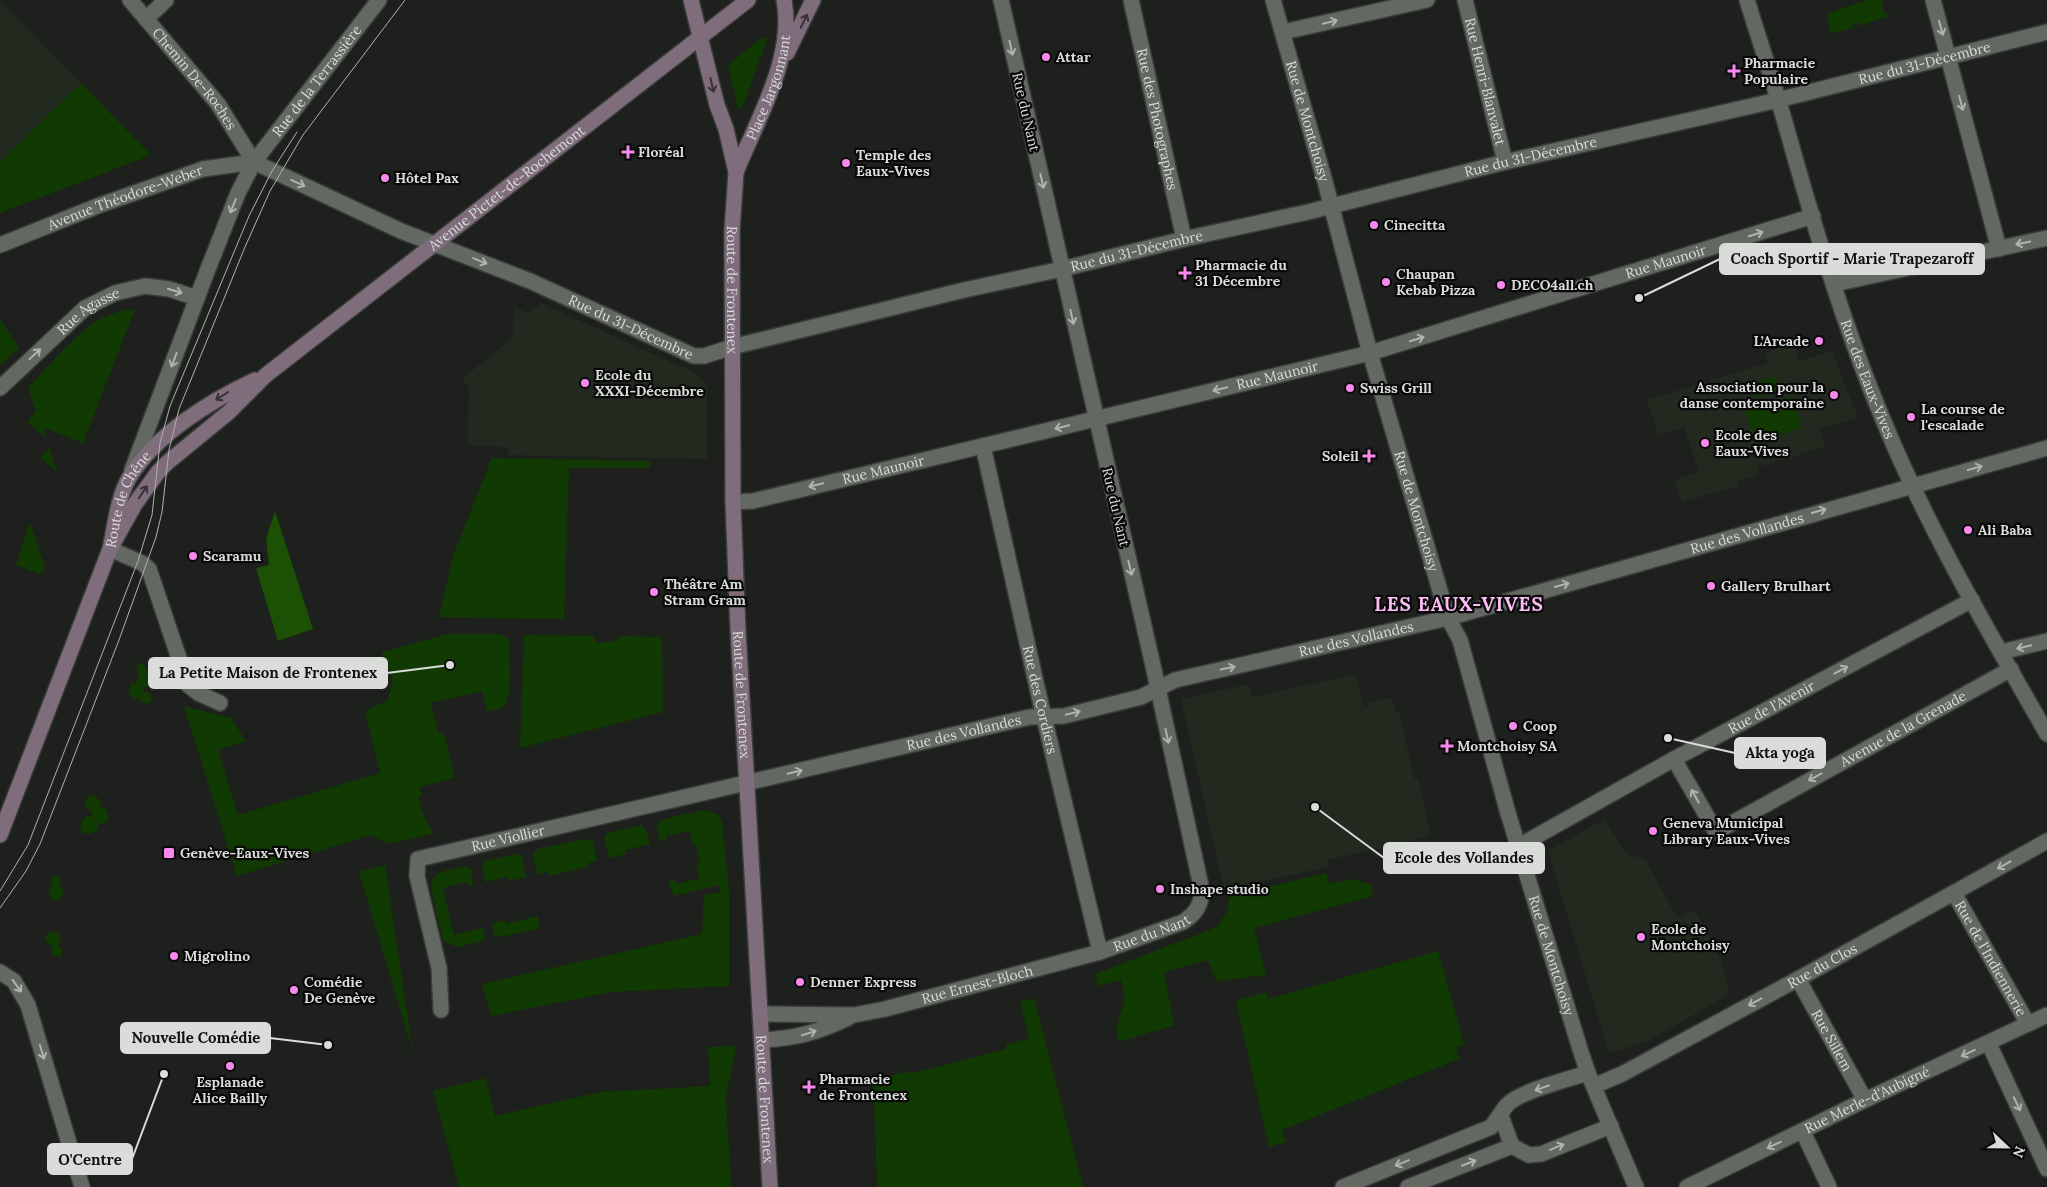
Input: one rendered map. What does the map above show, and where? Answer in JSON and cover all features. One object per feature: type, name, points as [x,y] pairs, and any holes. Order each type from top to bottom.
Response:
[{"type":"main road","points":[[691,0],[716,105],[726,130],[736,172]]},
{"type":"main road","name":"Avenue Pictet-de-Rochemont","points":[[110,549],[135,504],[158,472],[229,412],[266,375],[748,0]]},
{"type":"main road","name":"Place Jargonnant","points":[[736,172],[777,72],[787,23],[784,0]]},
{"type":"main road","points":[[777,72],[806,18],[813,0]]},
{"type":"main road","name":"Route de Frontenex","points":[[736,172],[732,231],[733,502],[770,1187]]},
{"type":"main road","name":"Avenue Pictet-de-Rochemont","points":[[129,479],[149,454],[173,430],[224,394],[266,375]]},
{"type":"main road","name":"Route de Chêne","points":[[0,835],[110,549],[121,501],[129,479]]},
{"type":"street","name":"Chemin De-Roches","points":[[130,0],[218,104],[254,162]]},
{"type":"street","points":[[146,19],[166,0]]},
{"type":"street","name":"Rue de la Terrassière","points":[[254,162],[379,0]]},
{"type":"street","name":"Rue du Nant","points":[[1001,0],[1202,891],[1201,900],[1192,916],[1183,922],[1100,952]]},
{"type":"street","name":"Rue des Photographes","points":[[1131,0],[1184,239]]},
{"type":"street","name":"Rue de Montchoisy","points":[[1273,0],[1370,353],[1448,618],[1460,640],[1519,846],[1591,1080],[1636,1187]]},
{"type":"street","points":[[1283,32],[1427,0]]},
{"type":"street","name":"Rue Henri-Blanvalet","points":[[1465,0],[1505,162]]},
{"type":"street","name":"Rue des Eaux-Vives","points":[[1747,0],[1834,284],[1867,381],[1911,485],[1972,600],[2047,734]]},
{"type":"street","points":[[1933,0],[1999,249]]},
{"type":"street","name":"Rue du 31-Décembre","points":[[254,162],[401,231],[530,281],[694,356],[704,356],[732,347],[964,290],[1062,270],[1184,239],[1331,207],[1505,162],[1778,100],[2047,32]]},
{"type":"street","name":"Avenue Théodore-Weber","points":[[0,245],[100,205],[203,169],[254,162]]},
{"type":"street","name":"Route de Chêne","points":[[129,479],[238,193],[254,162]]},
{"type":"street","name":"Rue Maunoir","points":[[733,502],[753,501],[1370,353],[1813,216]]},
{"type":"street","points":[[1834,284],[2047,238]]},
{"type":"street","name":"Rue Agasse","points":[[0,388],[85,308],[115,293],[145,286],[169,289],[197,298]]},
{"type":"street","name":"Rue des Cordiers","points":[[983,446],[1100,952]]},
{"type":"street","name":"Rue des Vollandes","points":[[747,784],[1030,717],[1064,716],[1141,697],[1175,680],[1448,618],[1911,485],[2047,448]]},
{"type":"street","points":[[110,549],[142,563],[150,569],[188,684],[198,693],[220,703]]},
{"type":"street","name":"Rue de l'Avenir","points":[[1519,846],[1674,759],[1972,600]]},
{"type":"street","points":[[2001,652],[2047,641]]},
{"type":"street","name":"Avenue de la Grenade","points":[[1674,759],[1716,832],[2010,669]]},
{"type":"street","name":"Rue Viollier","points":[[441,1010],[439,968],[417,876],[418,859],[747,784]]},
{"type":"street","name":"Rue du Clos","points":[[1342,1187],[1491,1127],[1501,1116],[1507,1105],[1518,1097],[1622,1074],[2047,841]]},
{"type":"street","name":"Rue de l'Indiennerie","points":[[1954,893],[2028,1024]]},
{"type":"street","name":"Rue Ernest-Bloch","points":[[761,1014],[854,1015],[885,1009],[1100,952]]},
{"type":"street","points":[[0,972],[14,981],[28,1005],[82,1187]]},
{"type":"street","name":"Rue Sillem","points":[[1798,979],[1865,1100]]},
{"type":"street","name":"Rue Ernest-Bloch","points":[[762,1040],[795,1038],[825,1028],[854,1015]]},
{"type":"street","name":"Rue Merle-d'Aubigné","points":[[1687,1187],[1803,1132],[1865,1100],[1989,1044],[2047,1015]]},
{"type":"street","points":[[1989,1044],[2047,1169]]},
{"type":"street","points":[[1501,1116],[1512,1146],[1529,1155],[1541,1154],[1611,1126]]},
{"type":"street","points":[[1803,1132],[1829,1187]]},
{"type":"street","points":[[1408,1187],[1512,1146]]},
{"type":"shaded area","points":[[0,0],[81,83],[0,162]]},
{"type":"shaded area","name":"Ecole du XXXI-Décembre","points":[[541,303],[699,375],[707,386],[707,459],[508,455],[508,447],[467,446],[469,388],[462,379],[509,341],[513,333],[514,307],[530,313]]},
{"type":"shaded area","points":[[1792,341],[1799,361],[1832,351],[1858,418],[1820,428],[1825,447],[1757,467],[1759,475],[1737,481],[1738,486],[1682,502],[1674,480],[1699,472],[1684,427],[1659,435],[1646,400],[1768,363],[1765,354]]},
{"type":"shaded area","points":[[1356,674],[1363,707],[1369,706],[1368,702],[1392,698],[1396,713],[1400,713],[1414,779],[1418,778],[1431,836],[1327,860],[1328,867],[1224,890],[1181,699],[1249,684],[1252,697]]},
{"type":"shaded area","name":"Ecole de Montchoisy","points":[[1605,819],[1626,854],[1646,860],[1677,918],[1689,912],[1696,913],[1721,959],[1730,994],[1650,1040],[1609,1053],[1548,851]]},
{"type":"green space","points":[[1866,0],[1881,0],[1885,14],[1889,13],[1889,16],[1858,26],[1857,22],[1853,23],[1854,28],[1831,33],[1827,14]]},
{"type":"green space","points":[[763,37],[767,40],[741,110],[738,109],[728,65]]},
{"type":"green space","points":[[81,83],[151,155],[0,213],[0,162]]},
{"type":"green space","points":[[135,309],[83,443],[44,428],[45,437],[27,422],[36,411],[28,388],[93,323],[114,313]]},
{"type":"green space","points":[[0,319],[19,348],[0,365]]},
{"type":"green space","points":[[1776,377],[1779,388],[1757,398],[1753,382]]},
{"type":"green space","points":[[1793,396],[1801,428],[1755,443],[1745,410]]},
{"type":"green space","points":[[49,448],[57,472],[40,458]]},
{"type":"green space","points":[[492,458],[650,461],[650,468],[569,468],[564,619],[439,617],[453,556]]},
{"type":"green space","points":[[275,511],[313,629],[278,641],[256,568],[269,565],[266,539]]},
{"type":"green space","points":[[30,523],[45,568],[41,574],[16,565]]},
{"type":"green space","points":[[447,634],[501,634],[509,640],[510,686],[506,702],[503,707],[497,709],[487,711],[482,691],[431,703],[438,734],[444,733],[455,778],[420,787],[423,796],[418,798],[422,812],[433,834],[388,844],[371,835],[237,876],[184,706],[231,718],[246,741],[218,750],[238,815],[380,773],[365,711],[387,701],[392,678],[389,668],[381,658],[383,652]]},
{"type":"green space","points":[[524,635],[593,636],[596,643],[615,641],[620,636],[662,637],[663,712],[520,748]]},
{"type":"green space","points":[[139,663],[143,663],[146,670],[153,675],[151,685],[143,688],[143,692],[148,692],[152,698],[151,702],[147,704],[139,701],[139,698],[133,698],[129,695],[129,688],[132,683],[136,683],[139,672],[136,670]]},
{"type":"green space","points":[[90,795],[98,798],[99,806],[106,809],[109,817],[107,822],[98,824],[98,829],[91,834],[83,833],[80,828],[82,820],[87,816],[91,817],[92,811],[86,808],[85,804],[86,799]]},
{"type":"green space","points":[[704,810],[717,814],[722,822],[729,890],[729,986],[611,992],[491,1016],[482,984],[702,934],[704,895],[720,892],[719,885],[674,896],[668,881],[675,880],[677,884],[700,878],[696,863],[700,861],[696,845],[693,846],[689,831],[666,836],[666,840],[660,841],[657,826],[660,820]]},
{"type":"green space","points":[[641,825],[646,830],[650,844],[625,850],[626,854],[609,858],[604,839],[607,833]]},
{"type":"green space","points":[[587,839],[593,841],[597,861],[588,863],[588,867],[549,876],[548,872],[537,874],[533,855],[537,849]]},
{"type":"green space","points":[[517,854],[522,857],[526,877],[509,881],[507,877],[485,882],[482,866],[484,861]]},
{"type":"green space","points":[[385,865],[413,1052],[359,872]]},
{"type":"green space","points":[[466,866],[471,869],[473,885],[468,886],[466,882],[443,888],[454,935],[483,928],[485,938],[483,941],[457,947],[443,941],[431,887],[439,873]]},
{"type":"green space","points":[[1326,873],[1330,884],[1351,879],[1371,884],[1373,896],[1254,928],[1266,975],[1216,981],[1208,960],[1164,972],[1174,1025],[1119,1042],[1116,1029],[1125,998],[1121,980],[1098,986],[1095,974],[1217,927],[1227,911],[1229,897]]},
{"type":"green space","points":[[54,876],[59,877],[61,881],[59,885],[63,889],[63,894],[58,900],[51,899],[48,892],[53,885],[50,882]]},
{"type":"green space","points":[[538,916],[538,929],[499,937],[494,935],[492,923],[505,920],[506,924]]},
{"type":"green space","points":[[51,931],[59,934],[61,938],[58,945],[63,952],[60,957],[56,957],[51,953],[52,947],[45,939]]},
{"type":"green space","points":[[1438,951],[1464,1044],[1456,1048],[1459,1059],[1282,1130],[1286,1142],[1269,1147],[1236,1001],[1266,992],[1268,999]]},
{"type":"green space","points":[[1034,998],[1083,1187],[877,1187],[874,1086],[883,1078],[909,1071],[910,1074],[1006,1049],[1006,1045],[1029,1038],[1020,1002]]},
{"type":"green space","points":[[736,1046],[726,1097],[731,1187],[459,1187],[433,1091],[485,1078],[495,1116],[601,1092],[710,1086],[708,1047]]},
{"type":"tram line","points":[[0,908],[26,871],[40,844],[119,640],[156,537],[162,512],[169,450],[179,409],[245,247],[270,191],[303,135],[405,0]]},
{"type":"tram line","points":[[0,891],[28,845],[138,561],[152,515],[160,443],[170,406],[249,216],[272,171],[297,132]]},
{"type":"place","name":"Attar","points":[[1046,57]]},
{"type":"place","name":"Pharmacie Populaire","points":[[1734,71]]},
{"type":"place","name":"Floréal","points":[[628,152]]},
{"type":"place","name":"Temple des Eaux-Vives","points":[[846,163]]},
{"type":"place","name":"Hôtel Pax","points":[[385,178]]},
{"type":"place","name":"Cinecitta","points":[[1374,225]]},
{"type":"place","name":"Pharmacie du 31 Décembre","points":[[1185,273]]},
{"type":"place","name":"Chaupan Kebab Pizza","points":[[1386,282]]},
{"type":"place","name":"DECO4all.ch","points":[[1501,285]]},
{"type":"place","name":"Coach Sportif - Marie Trapezaroff","points":[[1639,298]]},
{"type":"place","name":"L’Arcade","points":[[1819,341]]},
{"type":"place","name":"Ecole du XXXI-Décembre","points":[[585,383]]},
{"type":"place","name":"Swiss Grill","points":[[1350,388]]},
{"type":"place","name":"Association pour la danse contemporaine","points":[[1834,395]]},
{"type":"place","name":"La course de l'escalade","points":[[1911,417]]},
{"type":"place","name":"Ecole des Eaux-Vives","points":[[1705,443]]},
{"type":"place","name":"Soleil","points":[[1369,456]]},
{"type":"place","name":"Ali Baba","points":[[1968,530]]},
{"type":"place","name":"Scaramu","points":[[193,556]]},
{"type":"place","name":"Gallery Brulhart","points":[[1711,586]]},
{"type":"place","name":"Théâtre Am Stram Gram","points":[[654,592]]},
{"type":"place","name":"La Petite Maison de Frontenex","points":[[450,665]]},
{"type":"place","name":"Coop","points":[[1513,726]]},
{"type":"place","name":"Akta yoga","points":[[1668,738]]},
{"type":"place","name":"Montchoisy SA","points":[[1447,746]]},
{"type":"place","name":"Ecole des Vollandes","points":[[1315,807]]},
{"type":"place","name":"Geneva Municipal Library Eaux-Vives","points":[[1653,831]]},
{"type":"place","name":"Genève-Eaux-Vives","points":[[169,853]]},
{"type":"place","name":"Inshape studio","points":[[1160,889]]},
{"type":"place","name":"Ecole de Montchoisy","points":[[1641,937]]},
{"type":"place","name":"Migrolino","points":[[174,956]]},
{"type":"place","name":"Denner Express","points":[[800,982]]},
{"type":"place","name":"Comédie De Genève","points":[[294,990]]},
{"type":"place","name":"Nouvelle Comédie","points":[[328,1045]]},
{"type":"place","name":"Esplanade Alice Bailly","points":[[230,1066]]},
{"type":"place","name":"O'Centre","points":[[164,1074]]},
{"type":"place","name":"Pharmacie de Frontenex","points":[[809,1087]]},
{"type":"district","name":"LES EAUX-VIVES","points":[[1459,604]]}]
